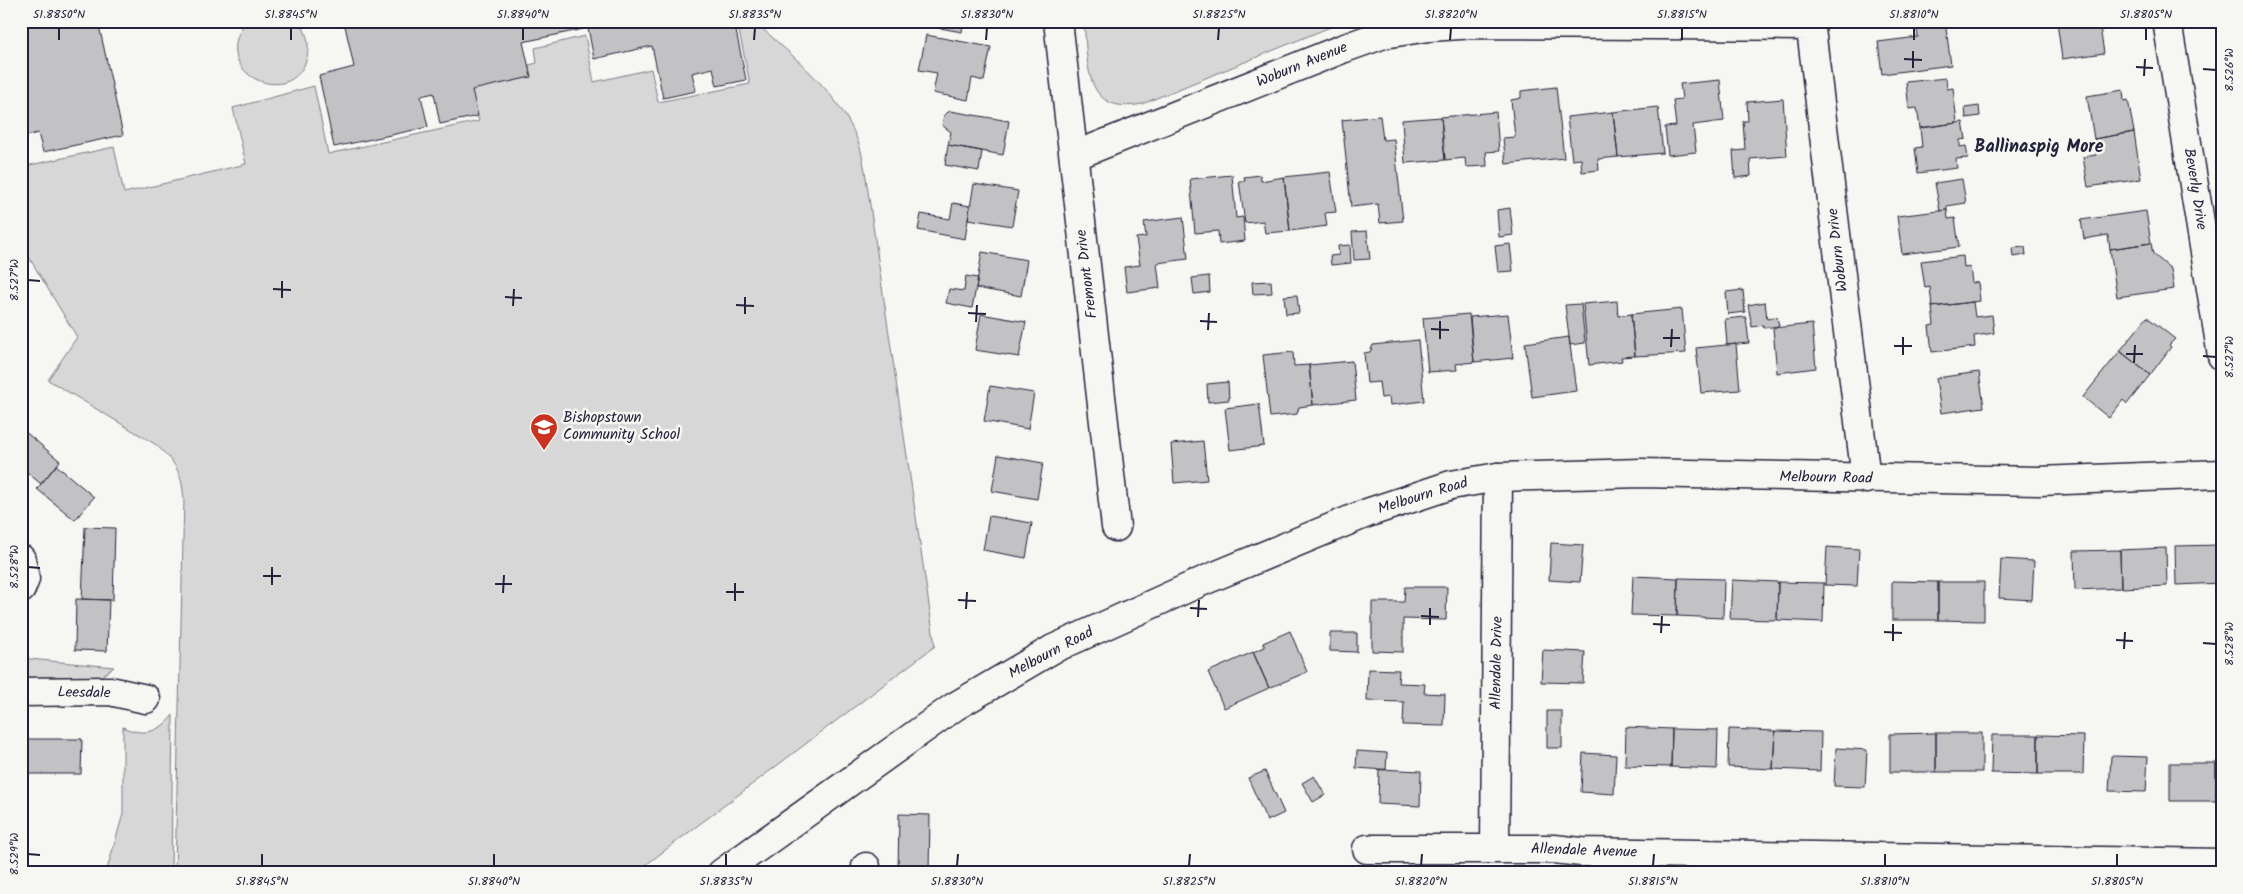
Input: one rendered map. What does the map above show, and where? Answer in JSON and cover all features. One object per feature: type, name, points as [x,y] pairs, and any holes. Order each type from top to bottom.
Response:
[{"type":"street","name":"Fremont Drive","points":[[1058,21],[1116,527]]},
{"type":"street","name":"Beverly Drive","points":[[2167,21],[2222,356]]},
{"type":"street","name":"Woburn Avenue","points":[[1074,156],[1342,48],[1384,34],[1429,27],[1476,24],[1811,24]]},
{"type":"street","name":"Woburn Drive","points":[[1811,24],[1866,479]]},
{"type":"street","name":"Melbourn Road","points":[[722,873],[960,704],[1053,649],[1176,593],[1367,513],[1451,485],[1498,477],[1641,473],[2039,481],[2222,474]]},
{"type":"street","name":"Allendale Drive","points":[[1495,849],[1498,477]]},
{"type":"street","points":[[21,559],[25,578],[21,590]]},
{"type":"street","name":"Leesdale","points":[[21,692],[110,692],[146,699]]},
{"type":"street","name":"Allendale Avenue","points":[[1367,849],[1495,849],[2222,863]]},
{"type":"shaded area","points":[[246,21],[298,21],[306,33],[308,42],[307,57],[299,73],[286,82],[271,84],[257,80],[244,70],[237,57],[237,40]]},
{"type":"shaded area","name":"Bishopstown Community School","points":[[737,21],[754,21],[814,76],[840,108],[859,144],[865,171],[935,646],[635,873],[175,873],[184,499],[181,481],[173,462],[155,444],[48,380],[77,337],[21,244],[21,167],[114,147],[124,193],[246,164],[233,108],[314,86],[328,154],[479,121],[470,89],[530,77],[529,65],[537,63],[535,48],[585,36],[594,82],[651,69],[658,102],[750,84]]},
{"type":"shaded area","points":[[775,21],[821,21],[783,29]]},
{"type":"shaded area","points":[[1084,21],[1345,21],[1142,104],[1123,106],[1109,102],[1099,94],[1092,82],[1086,53]]},
{"type":"shaded area","points":[[21,643],[29,659],[114,667],[100,677],[21,678]]},
{"type":"shaded area","points":[[173,715],[171,873],[106,873],[123,814],[123,727],[137,732],[151,731],[163,725]]},
{"type":"building","points":[[21,21],[98,21],[123,135],[43,152],[38,133],[21,137]]},
{"type":"building","points":[[344,21],[734,21],[746,80],[717,86],[713,68],[692,73],[696,91],[663,98],[652,46],[594,59],[588,28],[523,42],[531,77],[472,90],[478,116],[440,124],[434,93],[421,96],[428,127],[334,147],[319,76],[354,67]]},
{"type":"building","points":[[930,21],[963,21],[962,32],[929,26]]},
{"type":"building","points":[[1916,21],[1945,21],[1951,65],[1882,74],[1878,42],[1918,37]]},
{"type":"building","points":[[2099,21],[2104,53],[2062,59],[2057,22]]},
{"type":"building","points":[[926,35],[991,47],[984,81],[972,78],[968,100],[933,93],[937,73],[919,70]]},
{"type":"building","points":[[1946,78],[1947,89],[1953,88],[1957,123],[1920,128],[1917,108],[1909,109],[1906,82]]},
{"type":"building","points":[[1720,80],[1724,121],[1693,125],[1696,152],[1668,155],[1665,127],[1676,126],[1673,100],[1682,99],[1680,84]]},
{"type":"building","points":[[1556,87],[1564,158],[1506,164],[1503,138],[1515,137],[1511,100],[1521,98],[1521,91]]},
{"type":"building","points":[[2123,90],[2124,101],[2128,100],[2134,132],[2094,139],[2087,96]]},
{"type":"building","points":[[1783,99],[1787,156],[1750,159],[1751,176],[1735,178],[1733,151],[1745,150],[1743,121],[1748,121],[1747,102]]},
{"type":"building","points":[[1979,106],[1980,116],[1966,118],[1965,108]]},
{"type":"building","points":[[1658,107],[1663,153],[1618,157],[1613,112]]},
{"type":"building","points":[[950,111],[1009,121],[1003,155],[948,145],[951,132],[942,125],[944,115]]},
{"type":"building","points":[[1496,112],[1499,151],[1486,152],[1487,166],[1466,167],[1465,158],[1445,160],[1441,117]]},
{"type":"building","points":[[1613,112],[1618,157],[1598,159],[1599,170],[1582,172],[1581,159],[1572,160],[1567,117]]},
{"type":"building","points":[[1380,116],[1383,140],[1394,139],[1403,221],[1380,223],[1378,204],[1351,207],[1342,120]]},
{"type":"building","points":[[1441,117],[1445,160],[1405,163],[1402,120]]},
{"type":"building","points":[[1963,122],[1966,139],[1960,140],[1960,147],[1966,146],[1968,158],[1956,159],[1957,168],[1918,173],[1915,148],[1922,147],[1920,128]]},
{"type":"building","points":[[2134,132],[2141,179],[2088,187],[2083,157],[2096,155],[2094,139]]},
{"type":"building","points":[[948,145],[982,151],[979,171],[945,165]]},
{"type":"building","points":[[1330,172],[1336,212],[1325,213],[1327,226],[1290,231],[1284,177]]},
{"type":"building","points":[[1232,175],[1236,218],[1243,217],[1245,241],[1219,244],[1218,231],[1195,233],[1190,179]]},
{"type":"building","points":[[1260,175],[1261,181],[1284,177],[1290,231],[1265,233],[1263,221],[1245,223],[1239,181],[1245,181],[1244,177]]},
{"type":"building","points":[[1962,179],[1966,203],[1947,206],[1947,210],[1940,211],[1935,183]]},
{"type":"building","points":[[974,184],[1018,191],[1012,226],[968,219]]},
{"type":"building","points":[[953,203],[970,206],[965,239],[918,230],[921,214],[950,219]]},
{"type":"building","points":[[1510,208],[1513,235],[1499,237],[1497,210]]},
{"type":"building","points":[[1947,210],[1948,219],[1955,218],[1959,247],[1902,254],[1897,216]]},
{"type":"building","points":[[2146,211],[2151,243],[2110,249],[2108,235],[2084,239],[2081,220]]},
{"type":"building","points":[[1183,217],[1188,259],[1157,263],[1160,288],[1127,292],[1124,267],[1140,265],[1136,238],[1146,237],[1144,222]]},
{"type":"building","points":[[1367,231],[1370,259],[1354,260],[1352,232]]},
{"type":"building","points":[[2151,243],[2153,254],[2171,269],[2174,289],[2117,297],[2110,249]]},
{"type":"building","points":[[1510,244],[1513,271],[1498,272],[1495,246]]},
{"type":"building","points":[[1350,245],[1351,263],[1331,265],[1330,256],[1339,255],[1338,246]]},
{"type":"building","points":[[2025,247],[2026,255],[2013,257],[2012,248]]},
{"type":"building","points":[[982,252],[1027,260],[1021,296],[976,288]]},
{"type":"building","points":[[1963,256],[1964,268],[1970,267],[1972,283],[1978,282],[1980,301],[1932,307],[1930,287],[1925,288],[1921,261]]},
{"type":"building","points":[[966,276],[978,278],[972,308],[946,303],[949,289],[964,291]]},
{"type":"building","points":[[1209,276],[1210,292],[1194,294],[1192,278]]},
{"type":"building","points":[[1271,281],[1272,293],[1253,294],[1252,282]]},
{"type":"building","points":[[1743,290],[1745,312],[1728,314],[1726,292]]},
{"type":"building","points":[[1297,295],[1299,313],[1286,314],[1284,296]]},
{"type":"building","points":[[1617,301],[1618,316],[1631,314],[1635,356],[1621,357],[1622,361],[1589,365],[1583,304]]},
{"type":"building","points":[[1765,302],[1767,319],[1777,317],[1779,326],[1764,328],[1763,325],[1752,327],[1748,305]]},
{"type":"building","points":[[1973,302],[1975,317],[1992,315],[1994,333],[1974,336],[1975,347],[1932,352],[1929,326],[1934,325],[1932,307]]},
{"type":"building","points":[[1581,304],[1585,343],[1570,345],[1565,305]]},
{"type":"building","points":[[1682,309],[1686,353],[1635,356],[1631,314]]},
{"type":"building","points":[[981,314],[1026,322],[1019,357],[975,350]]},
{"type":"building","points":[[1469,314],[1474,362],[1456,364],[1457,370],[1428,372],[1423,318]]},
{"type":"building","points":[[1508,314],[1513,358],[1474,362],[1470,317]]},
{"type":"building","points":[[1746,317],[1749,343],[1727,345],[1725,319]]},
{"type":"building","points":[[2147,317],[2175,339],[2169,345],[2171,347],[2150,375],[2120,351]]},
{"type":"building","points":[[1812,324],[1816,368],[1777,373],[1773,328]]},
{"type":"building","points":[[1569,337],[1576,391],[1532,397],[1525,343]]},
{"type":"building","points":[[1418,340],[1424,401],[1390,405],[1389,397],[1381,398],[1379,382],[1367,383],[1364,353],[1370,352],[1373,345]]},
{"type":"building","points":[[1736,344],[1740,390],[1701,393],[1696,348]]},
{"type":"building","points":[[2120,351],[2150,375],[2127,404],[2123,400],[2109,418],[2083,397]]},
{"type":"building","points":[[1293,352],[1294,366],[1309,365],[1313,405],[1299,407],[1297,414],[1270,417],[1263,355]]},
{"type":"building","points":[[1352,361],[1356,400],[1313,405],[1309,365]]},
{"type":"building","points":[[1979,372],[1984,407],[1941,413],[1936,378]]},
{"type":"building","points":[[1228,382],[1229,400],[1208,402],[1207,384]]},
{"type":"building","points":[[990,386],[1034,393],[1028,429],[984,421]]},
{"type":"building","points":[[1259,404],[1264,446],[1230,450],[1225,408]]},
{"type":"building","points":[[23,430],[60,461],[41,484],[21,467],[21,432]]},
{"type":"building","points":[[1203,441],[1207,480],[1174,483],[1171,444]]},
{"type":"building","points":[[998,455],[1043,463],[1037,499],[992,491]]},
{"type":"building","points":[[56,465],[94,497],[75,520],[37,489]]},
{"type":"building","points":[[989,516],[1032,523],[1026,558],[983,550]]},
{"type":"building","points":[[85,527],[115,528],[113,600],[82,599]]},
{"type":"building","points":[[1551,543],[1583,545],[1580,582],[1549,580]]},
{"type":"building","points":[[2221,545],[2222,583],[2176,585],[2175,546]]},
{"type":"building","points":[[1827,547],[1859,549],[1857,586],[1825,585]]},
{"type":"building","points":[[2166,548],[2167,586],[2121,588],[2120,550]]},
{"type":"building","points":[[2120,550],[2121,588],[2075,590],[2074,551]]},
{"type":"building","points":[[2001,559],[2034,561],[2032,600],[1999,598]]},
{"type":"building","points":[[1633,576],[1678,578],[1677,616],[1631,615]]},
{"type":"building","points":[[1678,578],[1724,579],[1723,618],[1677,616]]},
{"type":"building","points":[[1732,580],[1778,582],[1777,620],[1730,619]]},
{"type":"building","points":[[1892,581],[1938,582],[1938,620],[1892,620]]},
{"type":"building","points":[[1778,582],[1824,583],[1823,622],[1777,620]]},
{"type":"building","points":[[1938,582],[1984,582],[1984,621],[1938,620]]},
{"type":"building","points":[[1405,587],[1447,587],[1446,620],[1403,619],[1403,652],[1372,651],[1372,602],[1404,602]]},
{"type":"building","points":[[76,599],[109,600],[107,651],[75,650]]},
{"type":"building","points":[[1290,631],[1307,672],[1269,688],[1253,652],[1265,647],[1263,643]]},
{"type":"building","points":[[1330,633],[1357,633],[1357,652],[1330,651]]},
{"type":"building","points":[[1543,650],[1585,652],[1583,683],[1541,682]]},
{"type":"building","points":[[1253,652],[1269,688],[1224,708],[1208,672]]},
{"type":"building","points":[[1368,669],[1399,670],[1398,683],[1425,684],[1424,693],[1445,694],[1444,726],[1403,725],[1404,702],[1367,701]]},
{"type":"building","points":[[1547,711],[1562,711],[1562,748],[1547,748]]},
{"type":"building","points":[[1626,727],[1672,729],[1671,767],[1625,766]]},
{"type":"building","points":[[1672,729],[1718,730],[1717,769],[1671,767]]},
{"type":"building","points":[[1729,729],[1775,731],[1773,769],[1728,767]]},
{"type":"building","points":[[1775,731],[1821,732],[1820,771],[1773,769]]},
{"type":"building","points":[[1936,733],[1982,733],[1982,772],[1936,772]]},
{"type":"building","points":[[1936,733],[1936,772],[1890,772],[1890,734]]},
{"type":"building","points":[[1992,735],[2038,735],[2038,774],[1991,773]]},
{"type":"building","points":[[2038,735],[2084,736],[2083,774],[2038,774]]},
{"type":"building","points":[[21,739],[82,739],[81,774],[21,774]]},
{"type":"building","points":[[1836,748],[1867,750],[1865,787],[1834,786]]},
{"type":"building","points":[[1357,751],[1387,753],[1386,770],[1356,768]]},
{"type":"building","points":[[1583,753],[1616,755],[1614,794],[1581,792]]},
{"type":"building","points":[[2111,756],[2148,757],[2146,792],[2109,791]]},
{"type":"building","points":[[2170,763],[2216,763],[2216,801],[2170,801]]},
{"type":"building","points":[[2216,763],[2222,763],[2222,801],[2216,801]]},
{"type":"building","points":[[1379,769],[1421,771],[1420,806],[1378,804]]},
{"type":"building","points":[[1265,771],[1284,813],[1267,821],[1248,778]]},
{"type":"building","points":[[1314,776],[1325,795],[1313,802],[1302,783]]},
{"type":"building","points":[[899,814],[930,815],[929,873],[898,873]]},
{"type":"place","name":"Bishopstown Community School","points":[[544,451]]},
{"type":"district","name":"Ballinaspig More","points":[[2039,147]]}]
